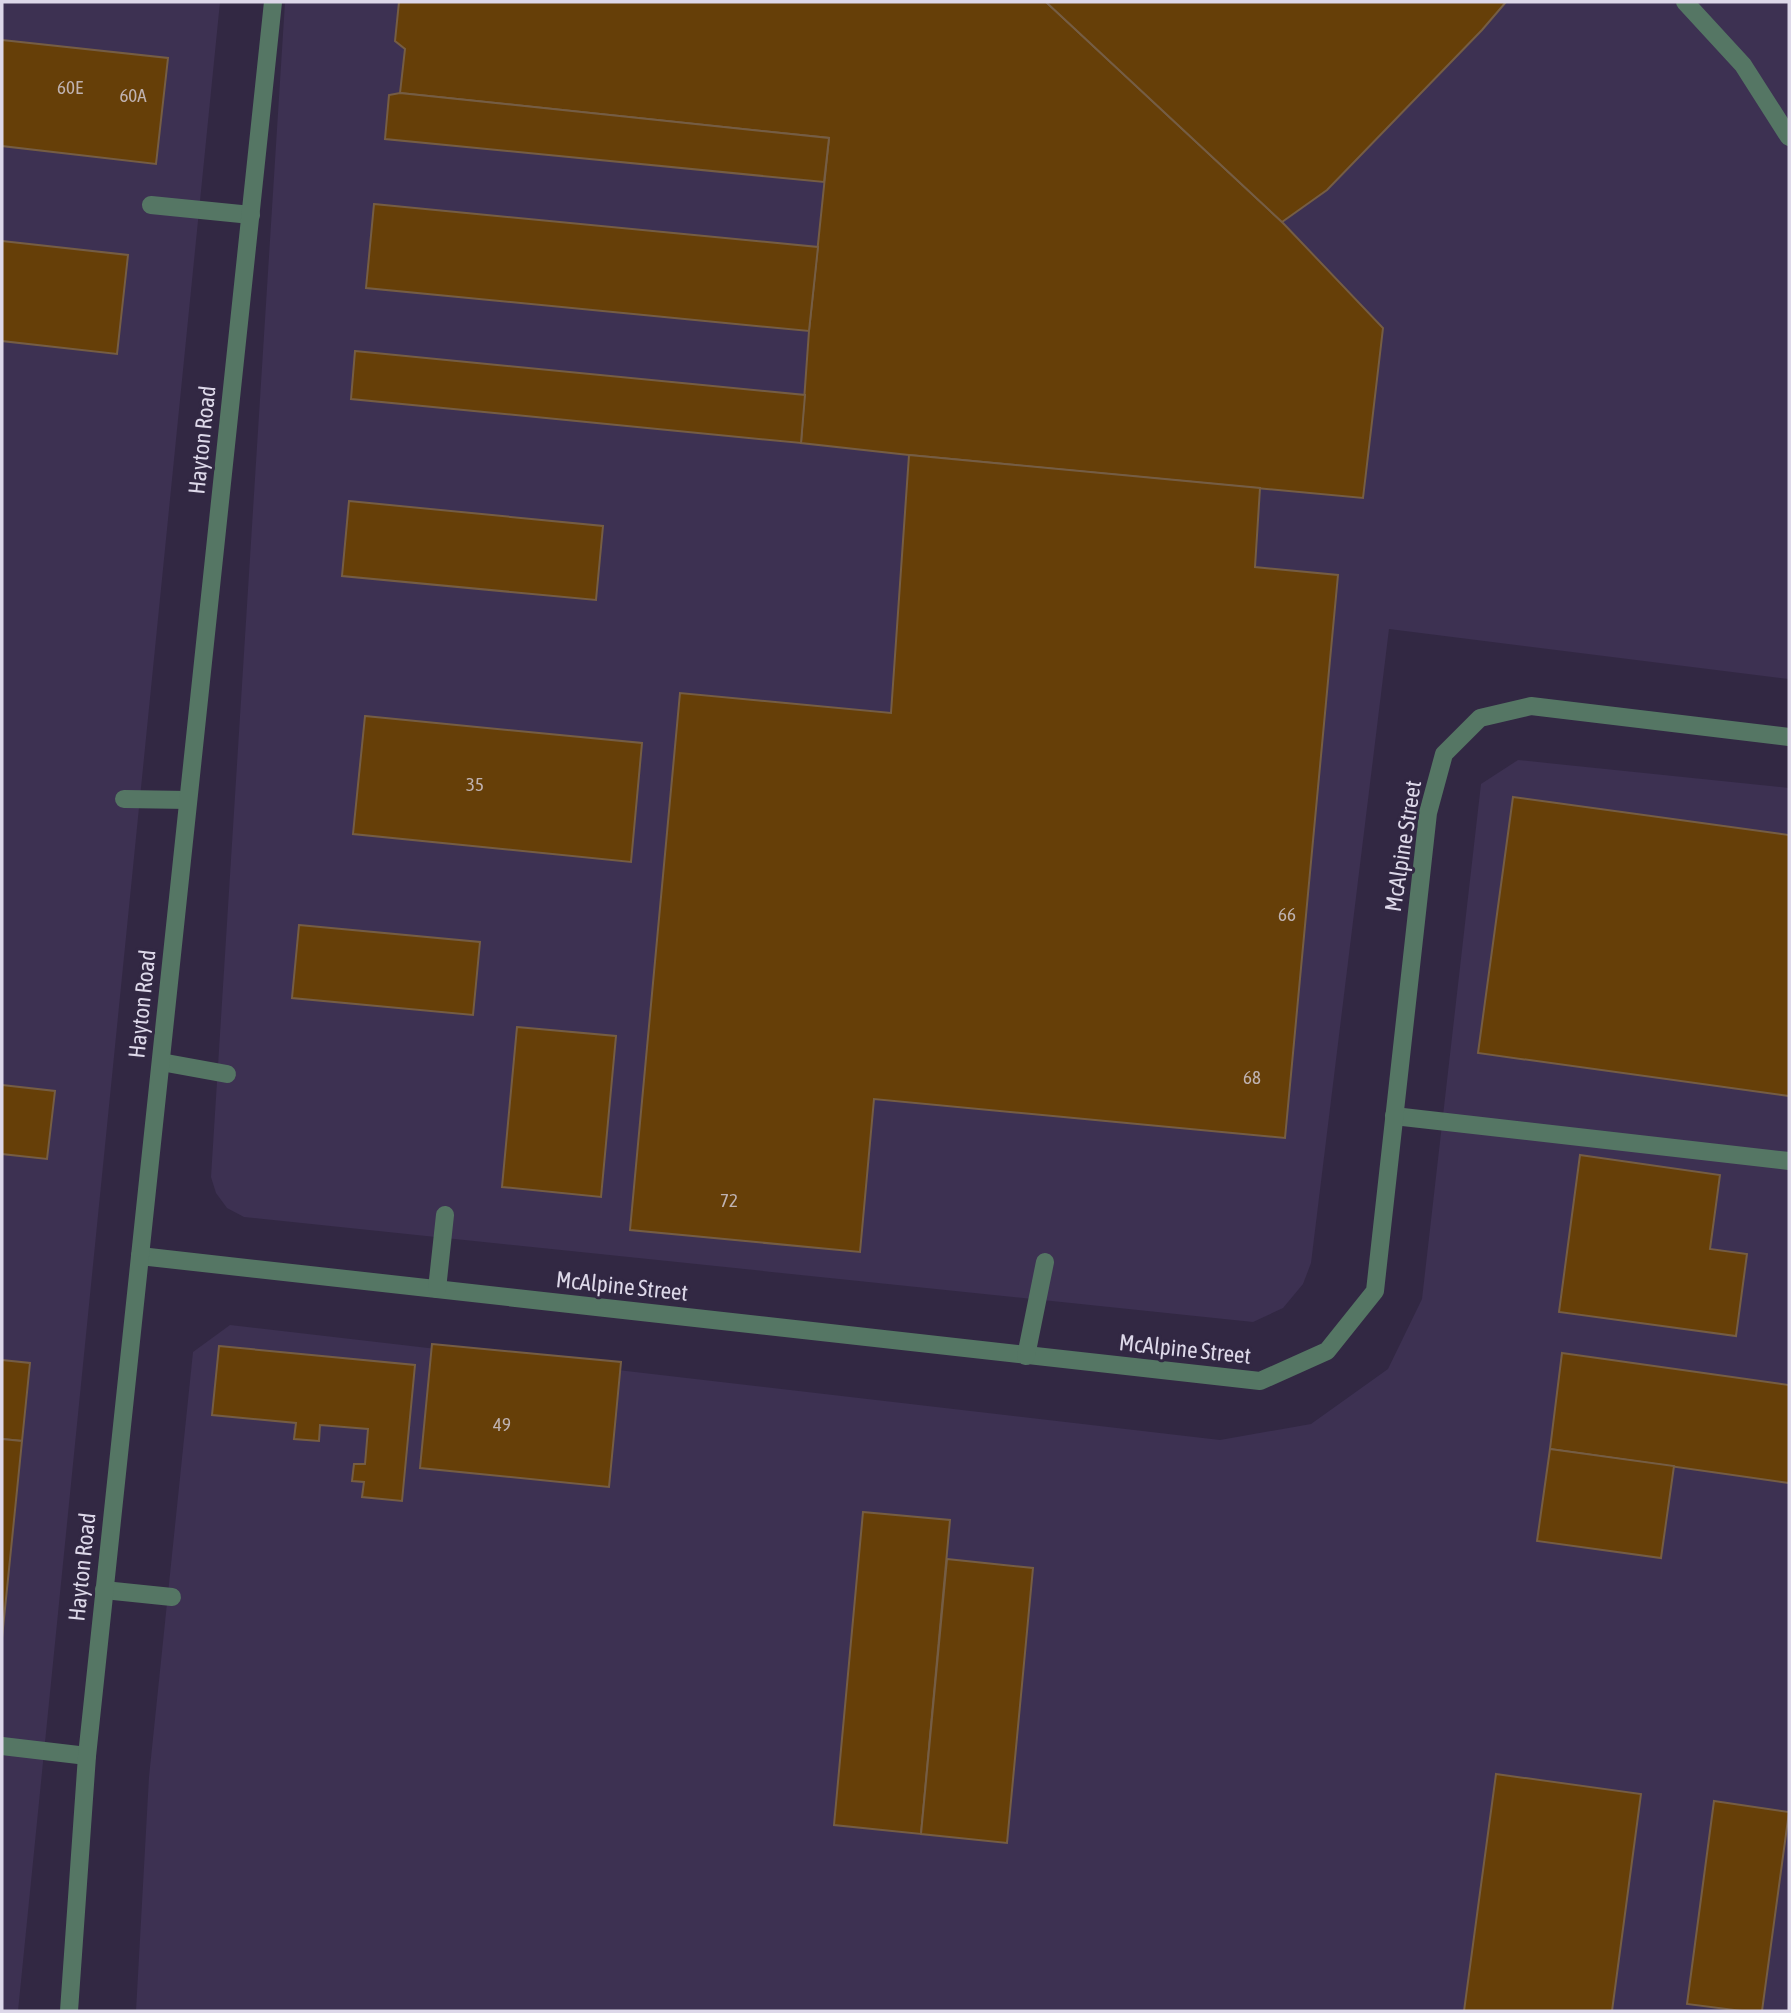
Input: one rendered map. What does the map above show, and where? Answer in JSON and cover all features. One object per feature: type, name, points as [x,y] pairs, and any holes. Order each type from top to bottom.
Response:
[{"type":"street","name":"Hayton Road","points":[[69,2011],[87,1756],[273,2]]},
{"type":"street","points":[[1685,2],[1743,65],[1789,137]]},
{"type":"street","points":[[151,205],[251,215]]},
{"type":"street","name":"McAlpine Street","points":[[140,1256],[1260,1381],[1327,1351],[1375,1291],[1428,813],[1444,754],[1480,718],[1531,706],[1789,737]]},
{"type":"street","points":[[124,799],[188,800]]},
{"type":"street","points":[[161,1062],[227,1074]]},
{"type":"street","points":[[1394,1116],[1789,1161]]},
{"type":"street","points":[[437,1289],[445,1215]]},
{"type":"street","points":[[1026,1356],[1045,1262]]},
{"type":"street","points":[[104,1590],[172,1597]]},
{"type":"street","points":[[2,1746],[87,1756]]},
{"type":"shaded area","points":[[2,2],[220,2],[18,2011],[2,2011]]},
{"type":"shaded area","points":[[285,2],[1789,2],[1789,679],[1389,629],[1311,1263],[1303,1284],[1283,1308],[1253,1322],[244,1217],[227,1208],[216,1193],[211,1177]]},
{"type":"shaded area","points":[[1518,760],[1789,788],[1789,2011],[136,2011],[149,1777],[193,1352],[230,1325],[1220,1440],[1311,1424],[1388,1369],[1422,1299],[1481,784]]},
{"type":"building","points":[[399,2],[1046,2],[1282,222],[1383,328],[1363,498],[801,443],[809,331],[829,138],[400,93],[405,49],[395,41]]},
{"type":"building","points":[[1046,2],[1506,2],[1327,190],[1282,222]]},
{"type":"building","points":[[2,40],[168,58],[156,164],[2,146]]},
{"type":"building","points":[[400,93],[829,138],[824,182],[385,139],[389,95]]},
{"type":"building","points":[[374,204],[818,247],[809,331],[366,288]]},
{"type":"building","points":[[2,241],[128,255],[117,354],[2,341]]},
{"type":"building","points":[[355,351],[805,395],[801,443],[351,399]]},
{"type":"building","points":[[909,455],[1260,488],[1255,567],[1338,575],[1285,1138],[874,1099],[860,1252],[630,1230],[680,693],[891,713]]},
{"type":"building","points":[[349,501],[603,526],[596,600],[342,576]]},
{"type":"building","points":[[365,716],[642,743],[631,862],[353,834]]},
{"type":"building","points":[[1513,797],[1789,835],[1789,1096],[1478,1053]]},
{"type":"building","points":[[299,925],[480,942],[473,1015],[292,998]]},
{"type":"building","points":[[517,1027],[616,1036],[601,1197],[502,1187]]},
{"type":"building","points":[[2,1085],[55,1091],[47,1159],[2,1154]]},
{"type":"building","points":[[1580,1155],[1720,1175],[1710,1249],[1747,1254],[1736,1336],[1559,1312]]},
{"type":"building","points":[[432,1344],[621,1362],[609,1487],[420,1468]]},
{"type":"building","points":[[219,1346],[415,1365],[402,1501],[362,1497],[364,1482],[352,1481],[354,1464],[365,1464],[368,1429],[320,1425],[319,1441],[294,1439],[296,1423],[212,1415]]},
{"type":"building","points":[[1562,1353],[1789,1385],[1789,1483],[1550,1449]]},
{"type":"building","points":[[2,1360],[30,1363],[22,1441],[2,1439]]},
{"type":"building","points":[[2,1439],[22,1441],[2,1638]]},
{"type":"building","points":[[1550,1449],[1674,1466],[1661,1558],[1537,1541]]},
{"type":"building","points":[[863,1512],[950,1520],[921,1834],[834,1825]]},
{"type":"building","points":[[947,1559],[1033,1568],[1007,1843],[921,1834]]},
{"type":"building","points":[[1496,1774],[1641,1794],[1612,2011],[1464,2011]]},
{"type":"building","points":[[1714,1801],[1789,1812],[1762,2011],[1687,2004]]}]
